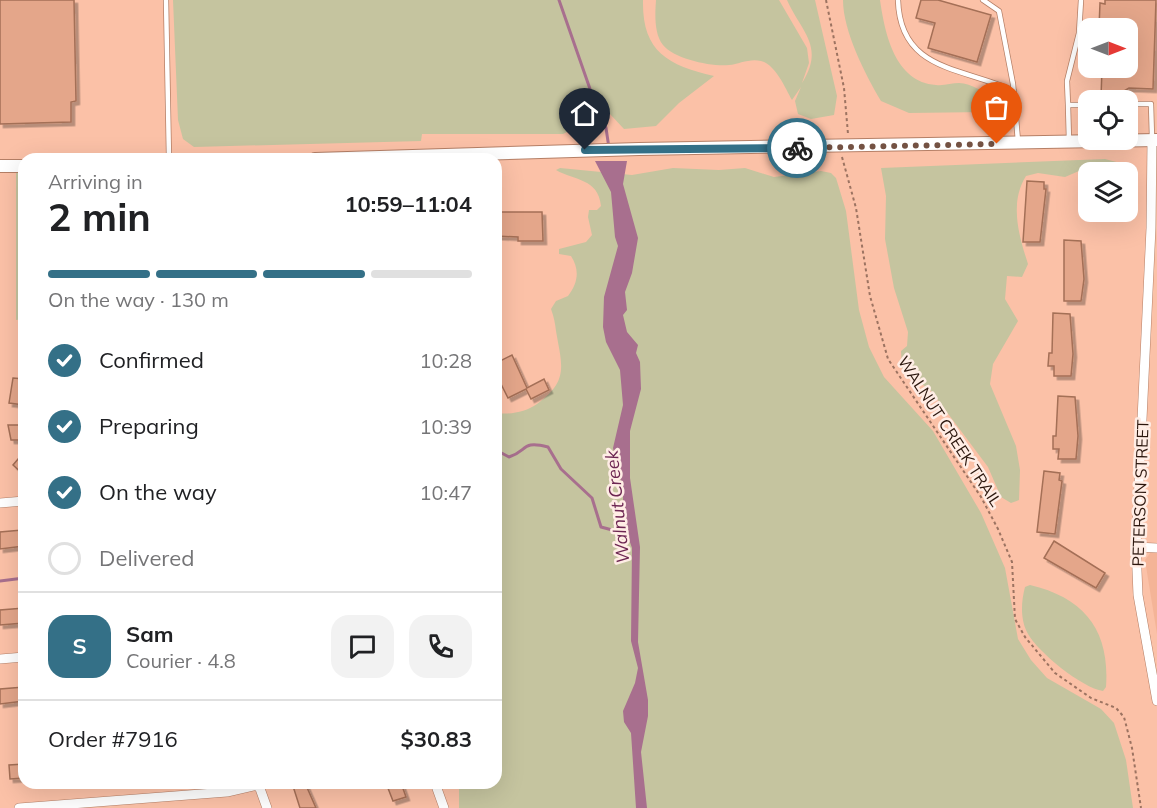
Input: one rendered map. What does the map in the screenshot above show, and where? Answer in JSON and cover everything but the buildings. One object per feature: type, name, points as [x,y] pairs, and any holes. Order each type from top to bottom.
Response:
[{"type":"main road","points":[[502,153],[1154,140]]},
{"type":"main road","points":[[0,166],[18,166]]},
{"type":"street","name":"PETERSON STREET","points":[[1154,140],[1136,547],[1138,595],[1157,701]]},
{"type":"street","points":[[1146,321],[1157,321]]},
{"type":"street","points":[[0,503],[18,502]]},
{"type":"street","points":[[1136,547],[1157,548]]},
{"type":"street","points":[[0,659],[18,658]]},
{"type":"street","points":[[19,808],[227,792],[239,789]]},
{"type":"street","points":[[260,789],[267,808]]},
{"type":"street","points":[[437,789],[444,808]]},
{"type":"lane","points":[[166,0],[169,153]]},
{"type":"lane","points":[[898,0],[898,13],[906,37],[916,52],[940,64],[1014,91]]},
{"type":"lane","points":[[983,0],[999,10],[1014,91],[1019,143]]},
{"type":"lane","points":[[1069,142],[1067,81],[1079,33],[1081,0]]},
{"type":"lane","points":[[1138,104],[1151,104],[1154,140]]},
{"type":"lane","points":[[1068,105],[1078,105]]},
{"type":"path","points":[[826,0],[844,88],[848,135]]},
{"type":"path","name":"WALNUT CREEK TRAIL","points":[[842,159],[856,208],[865,271],[876,321],[888,359],[981,497],[998,529],[1012,562],[1015,619],[1025,637],[1055,673],[1090,698],[1116,708],[1124,717],[1132,748],[1141,808]]},
{"type":"shaded area","points":[[595,161],[627,161],[623,184],[638,238],[632,273],[625,292],[627,310],[623,315],[627,332],[638,345],[636,353],[640,362],[641,389],[630,431],[630,478],[640,547],[638,642],[648,700],[648,716],[641,752],[647,808],[636,808],[631,733],[624,722],[623,711],[635,683],[638,668],[631,641],[632,548],[623,522],[623,490],[613,448],[623,405],[620,370],[606,342],[603,327],[604,297],[618,246],[615,237],[611,192]]},
{"type":"shaded area","points":[[1151,552],[1157,552],[1157,634],[1145,560]]},
{"type":"green space","points":[[173,0],[643,0],[647,32],[660,53],[683,67],[714,76],[679,103],[656,126],[624,129],[609,113],[591,112],[583,124],[563,134],[422,134],[421,141],[194,147],[183,139],[178,120]]},
{"type":"green space","points":[[656,0],[779,0],[807,48],[809,63],[802,83],[809,70],[811,49],[809,40],[787,0],[815,0],[837,96],[834,115],[811,119],[798,114],[795,101],[801,87],[792,100],[776,72],[761,61],[713,65],[684,58],[668,50],[660,40],[657,30]]},
{"type":"green space","points":[[843,0],[880,0],[885,27],[894,54],[911,75],[922,82],[936,85],[959,83],[969,85],[997,100],[1000,106],[986,112],[909,113],[881,101],[851,38]]},
{"type":"green space","points":[[1105,159],[1116,162],[1078,162],[1078,171],[1065,177],[1038,173],[1026,176],[1021,186],[1017,220],[1028,264],[1022,277],[1007,276],[1005,299],[1018,321],[993,364],[990,384],[1016,446],[1020,470],[1019,500],[1011,503],[1001,497],[988,467],[931,391],[902,369],[901,351],[907,346],[908,332],[894,288],[885,239],[886,196],[881,168]]},
{"type":"green space","points":[[560,168],[632,175],[673,168],[719,170],[745,168],[774,177],[821,171],[831,173],[836,178],[846,211],[859,310],[869,347],[884,377],[933,431],[981,513],[1005,568],[1018,639],[1031,660],[1047,678],[1101,709],[1114,723],[1126,760],[1133,808],[459,808],[459,789],[502,789],[502,414],[533,407],[547,396],[559,380],[560,354],[551,309],[556,301],[568,296],[576,281],[577,271],[571,256],[559,254],[559,249],[586,242],[592,235],[588,217],[589,210],[597,210],[601,206],[599,197],[590,185],[556,170]]},
{"type":"green space","points":[[16,173],[18,173],[18,320],[16,320]]},
{"type":"green space","points":[[1030,585],[1066,599],[1090,620],[1104,649],[1106,687],[1103,691],[1084,683],[1061,668],[1041,650],[1028,634],[1022,617],[1022,605],[1025,587]]},
{"type":"waterway","name":"Walnut Creek","points":[[559,0],[597,109],[606,128],[609,148]]},
{"type":"waterway","points":[[502,453],[509,457],[529,446],[548,447],[561,469],[592,498],[601,527],[631,535]]},
{"type":"waterway","points":[[0,581],[18,579]]},
{"type":"way so far","points":[[797,148],[997,144]]},
{"type":"route","points":[[585,150],[797,148]]}]
